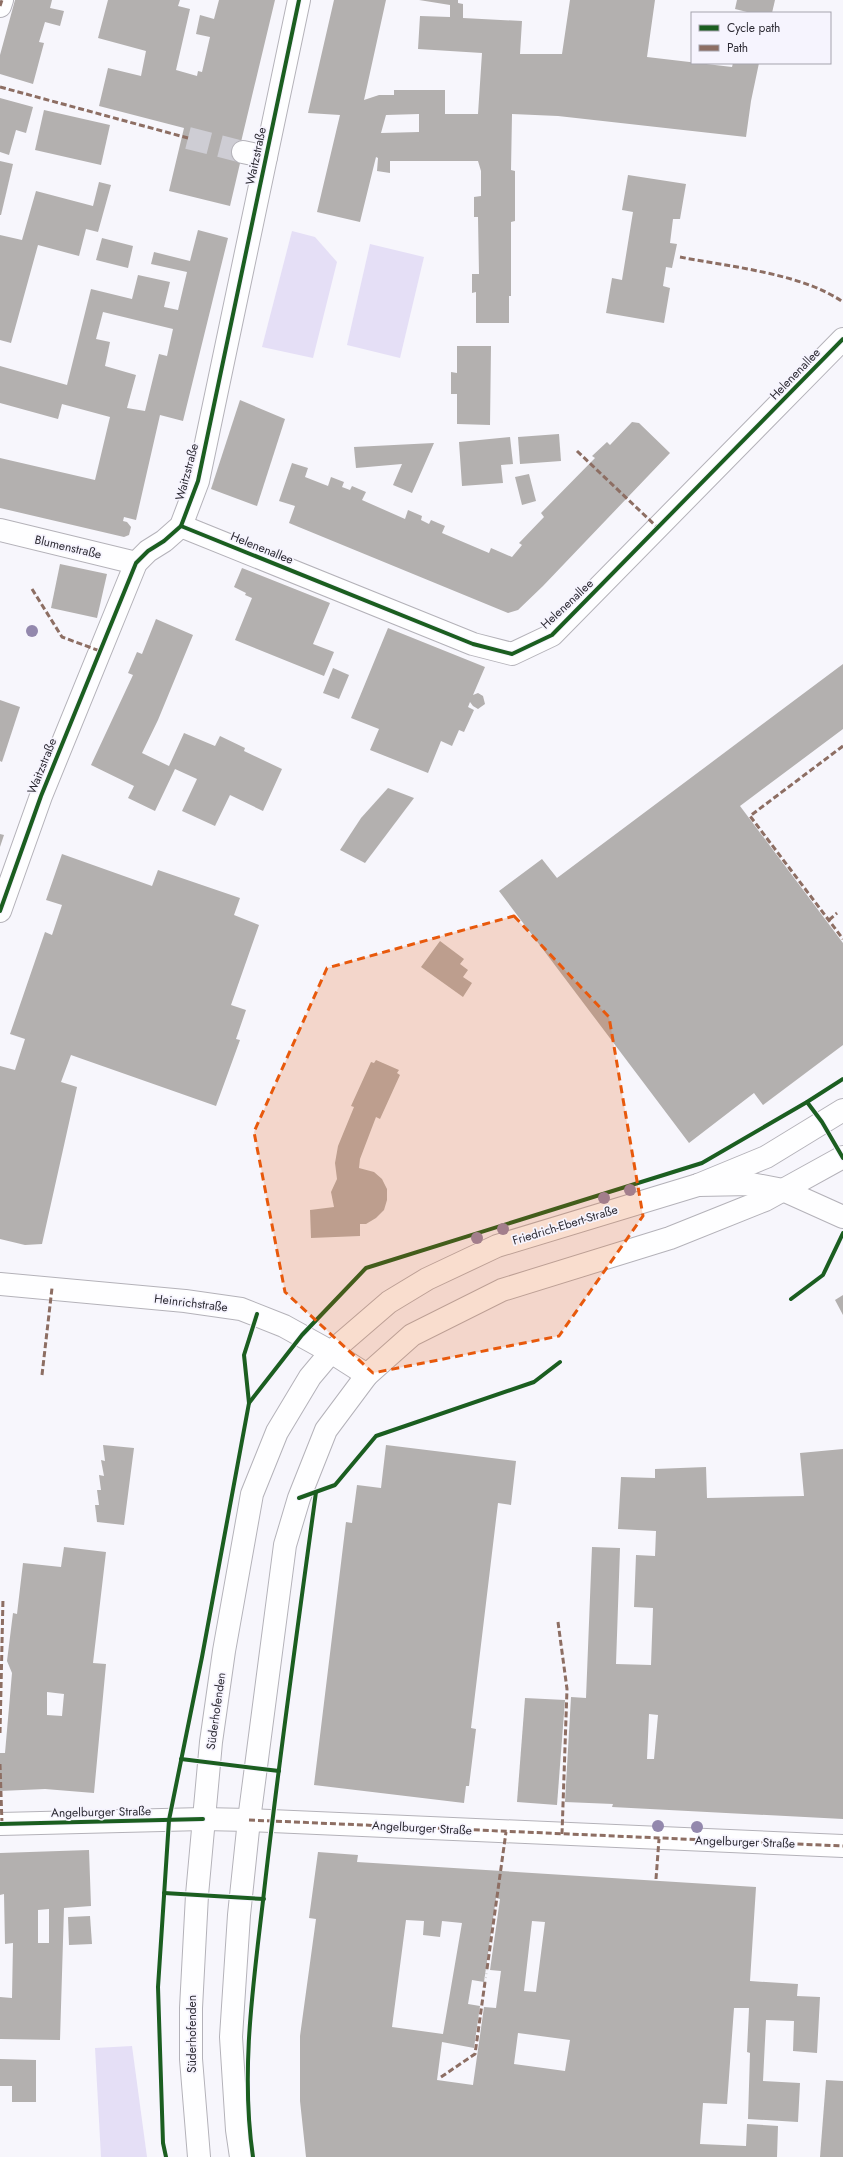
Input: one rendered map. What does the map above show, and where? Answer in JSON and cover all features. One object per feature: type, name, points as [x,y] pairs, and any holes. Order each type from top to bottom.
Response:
[{"type":"main road","points":[[0,6],[2,0]]},
{"type":"main road","name":"Waitzstraße","points":[[0,911],[41,796],[136,563],[148,551],[164,541],[181,526],[198,481],[299,0]]},
{"type":"main road","points":[[243,152],[266,157]]},
{"type":"main road","name":"Helenenallee","points":[[181,526],[472,644],[512,654],[552,635],[843,339]]},
{"type":"main road","name":"Blumenstraße","points":[[0,530],[136,563]]},
{"type":"main road","name":"Friedrich-Ebert-Straße","points":[[310,1377],[331,1352],[389,1302],[427,1279],[497,1246],[698,1185],[766,1157],[843,1110]]},
{"type":"main road","points":[[241,2157],[237,2130],[231,2037],[238,1922],[249,1820],[285,1545],[299,1498],[326,1430],[366,1375],[412,1335],[502,1290],[670,1238],[765,1200],[843,1157]]},
{"type":"main road","points":[[698,1185],[751,1184],[784,1190],[843,1217]]},
{"type":"main road","name":"Heinrichstraße","points":[[0,1284],[185,1301],[241,1309],[284,1326],[331,1352],[366,1375]]},
{"type":"main road","name":"Süderhofenden","points":[[199,2157],[191,2059],[191,2008],[203,1819],[211,1742],[224,1650],[252,1494],[276,1432],[310,1377]]},
{"type":"main road","name":"Angelburger Straße","points":[[0,1824],[203,1819],[249,1820],[843,1846]]},
{"type":"path","points":[[485,1982],[487,1969]]},
{"type":"highlighted area","points":[[514,916],[609,1017],[643,1216],[559,1336],[373,1373],[285,1292],[254,1132],[327,968]]},
{"type":"shaded area","points":[[292,231],[315,237],[337,262],[313,358],[262,347]]},
{"type":"shaded area","points":[[370,244],[424,257],[400,358],[347,345]]},
{"type":"shaded area","points":[[132,2046],[147,2157],[101,2157],[95,2048]]},
{"type":"building","points":[[15,0],[52,0],[50,8],[64,11],[60,26],[45,22],[39,42],[44,43],[33,84],[0,74],[0,55]]},
{"type":"building","points":[[108,0],[180,0],[178,6],[190,9],[176,70],[197,76],[198,71],[202,72],[210,37],[196,34],[200,15],[214,19],[219,0],[275,0],[241,142],[245,142],[230,206],[169,191],[184,128],[99,106],[108,68],[141,76],[146,51],[98,38]]},
{"type":"building","points":[[334,0],[386,0],[364,100],[379,95],[394,95],[394,90],[445,90],[445,114],[478,114],[482,53],[418,49],[420,16],[450,17],[450,5],[419,0],[458,0],[458,3],[463,4],[463,18],[522,21],[520,54],[562,54],[570,0],[655,0],[647,57],[691,62],[691,64],[732,67],[733,64],[759,64],[751,101],[746,137],[558,116],[512,114],[511,170],[515,171],[515,221],[511,222],[511,296],[509,296],[509,323],[476,323],[476,292],[472,293],[472,274],[479,274],[478,217],[474,217],[474,197],[481,196],[481,171],[478,161],[390,161],[390,173],[377,171],[378,158],[376,157],[360,222],[317,212],[340,115],[308,113]],"holes":[[[419,114],[419,132],[381,133],[386,115]]]},
{"type":"building","points":[[737,0],[775,0],[772,12],[747,12],[735,9]]},
{"type":"building","points":[[0,98],[33,107],[26,133],[16,130],[9,155],[0,152]]},
{"type":"building","points":[[44,110],[110,125],[101,165],[35,150]]},
{"type":"building","points":[[0,161],[13,164],[1,215],[0,215]]},
{"type":"building","points":[[628,175],[686,184],[680,219],[673,219],[670,243],[677,244],[672,268],[666,267],[663,286],[670,288],[664,323],[606,313],[612,278],[622,280],[633,212],[622,210]]},
{"type":"building","points":[[99,182],[111,185],[98,232],[86,229],[79,256],[38,245],[11,343],[0,340],[0,235],[22,240],[36,191],[93,206]]},
{"type":"building","points":[[198,230],[228,238],[183,421],[160,415],[136,520],[124,517],[123,521],[127,522],[131,527],[129,535],[124,537],[0,508],[0,458],[95,480],[110,417],[62,404],[58,419],[0,403],[0,366],[67,385],[91,289],[132,299],[138,275],[170,282],[164,307],[178,310],[187,272],[151,264],[154,252],[190,261]],"holes":[[[103,312],[173,329],[167,356],[159,354],[145,411],[127,408],[136,375],[105,366],[110,342],[96,339]]]},
{"type":"building","points":[[102,238],[133,246],[128,268],[96,260]]},
{"type":"building","points":[[457,346],[491,346],[490,425],[457,424],[457,394],[451,394],[451,372],[457,373]]},
{"type":"building","points":[[240,400],[285,419],[257,506],[211,489]]},
{"type":"building","points":[[632,422],[639,423],[670,453],[543,586],[518,610],[508,613],[289,523],[295,506],[279,501],[292,463],[308,468],[305,477],[328,486],[331,477],[344,482],[342,487],[350,490],[352,486],[366,492],[362,500],[405,519],[408,510],[422,516],[421,520],[429,524],[431,520],[445,526],[442,533],[489,553],[491,548],[512,557],[522,545],[519,543],[544,517],[541,513],[595,458],[592,456],[607,442],[610,445]]},
{"type":"building","points":[[559,434],[561,461],[520,464],[518,437]]},
{"type":"building","points":[[510,437],[513,464],[501,465],[503,483],[462,486],[459,442]]},
{"type":"building","points":[[434,443],[412,493],[393,485],[402,464],[356,468],[354,447]]},
{"type":"building","points":[[529,474],[536,501],[522,505],[515,477]]},
{"type":"building","points":[[60,564],[107,574],[97,618],[51,608]]},
{"type":"building","points":[[242,568],[330,603],[313,644],[334,652],[324,676],[235,640],[252,598],[234,587]]},
{"type":"building","points":[[156,619],[193,635],[158,720],[142,753],[169,766],[184,733],[215,746],[220,736],[245,748],[244,751],[282,769],[263,811],[230,795],[215,826],[182,811],[197,779],[175,769],[155,811],[128,798],[134,786],[91,765],[133,675],[128,673],[137,652],[142,654]]},
{"type":"building","points":[[388,628],[485,667],[473,695],[478,693],[483,696],[485,704],[478,709],[470,702],[468,707],[474,710],[464,732],[459,730],[452,746],[441,741],[428,773],[370,750],[379,729],[351,718]]},
{"type":"building","points":[[843,664],[843,729],[740,806],[843,943],[843,1045],[763,1105],[754,1093],[689,1143],[499,891],[542,859],[557,878]]},
{"type":"building","points":[[333,668],[349,675],[339,699],[323,693]]},
{"type":"building","points":[[0,700],[20,707],[2,762],[0,761]]},
{"type":"building","points":[[388,788],[414,798],[365,863],[340,850],[361,818]]},
{"type":"building","points":[[0,834],[4,835],[0,847]]},
{"type":"building","points":[[62,854],[152,886],[158,870],[240,898],[234,915],[259,925],[231,1005],[246,1010],[236,1039],[240,1040],[216,1106],[71,1055],[61,1082],[77,1087],[42,1244],[25,1245],[0,1239],[0,1066],[15,1070],[25,1039],[10,1034],[45,932],[52,935],[62,905],[46,900]]},
{"type":"building","points":[[440,941],[464,959],[460,964],[468,970],[463,977],[472,983],[463,997],[421,967]]},
{"type":"building","points":[[376,1060],[399,1070],[397,1073],[400,1075],[380,1119],[376,1117],[360,1159],[359,1168],[374,1172],[382,1179],[387,1189],[387,1200],[384,1210],[376,1218],[366,1224],[360,1224],[360,1236],[311,1238],[310,1210],[334,1207],[331,1192],[337,1179],[335,1163],[338,1146],[354,1107],[351,1106],[371,1062],[374,1063]]},
{"type":"building","points":[[843,1295],[843,1315],[835,1300]]},
{"type":"building","points":[[103,1445],[134,1448],[124,1525],[97,1522],[95,1505],[99,1505],[97,1490],[101,1490],[99,1475],[104,1476],[101,1460],[105,1461]]},
{"type":"building","points":[[386,1445],[516,1461],[511,1505],[498,1503],[471,1728],[476,1729],[469,1786],[466,1786],[464,1803],[314,1785],[346,1522],[352,1523],[357,1485],[381,1488]]},
{"type":"building","points":[[843,1449],[843,1819],[612,1807],[613,1804],[565,1802],[571,1697],[586,1698],[592,1547],[620,1548],[616,1664],[651,1665],[653,1608],[634,1607],[636,1555],[655,1556],[656,1531],[618,1529],[621,1477],[655,1478],[655,1469],[706,1467],[707,1498],[804,1496],[800,1453]],"holes":[[[649,1714],[658,1715],[654,1759],[647,1759]]]},
{"type":"building","points":[[64,1547],[106,1552],[93,1663],[106,1664],[94,1793],[45,1789],[0,1791],[0,1753],[5,1753],[12,1673],[7,1661],[13,1613],[17,1614],[23,1563],[61,1567]],"holes":[[[47,1692],[64,1694],[62,1716],[47,1715]]]},
{"type":"building","points":[[525,1698],[565,1700],[557,1805],[517,1802]]},
{"type":"building","points":[[89,1850],[91,1906],[64,1908],[60,2040],[0,2039],[0,1997],[12,1998],[13,1943],[5,1944],[4,1894],[0,1895],[0,1853]],"holes":[[[49,1909],[49,1943],[38,1943],[38,1910]]]},
{"type":"building","points":[[318,1852],[358,1855],[357,1862],[756,1887],[750,1981],[798,1984],[797,1996],[820,1997],[817,2053],[793,2051],[794,2021],[766,2020],[763,2081],[800,2083],[798,2122],[748,2119],[750,2053],[747,2052],[749,2008],[734,2008],[727,2104],[703,2103],[700,2144],[746,2146],[747,2124],[778,2126],[777,2157],[306,2157],[300,2101],[300,2036],[316,1919],[309,1918]],"holes":[[[496,1898],[500,1899],[490,1970],[501,1971],[496,2008],[484,2007],[473,2085],[437,2080],[442,2042],[474,2048],[480,2006],[468,2004],[472,1980],[484,1982]],[[406,1920],[424,1921],[423,1935],[440,1937],[442,1921],[462,1923],[443,2034],[392,2027]],[[532,1921],[545,1922],[536,1992],[524,1991]],[[518,2033],[570,2040],[565,2071],[514,2064]]]},
{"type":"building","points":[[90,1916],[92,1944],[69,1945],[68,1917]]},
{"type":"building","points":[[0,2059],[36,2060],[36,2102],[12,2102],[12,2086],[0,2086]]},
{"type":"building","points":[[826,2080],[843,2081],[843,2157],[820,2157]]},
{"type":"tunnel","points":[[188,138],[243,152]]},
{"type":"marked path","points":[[0,6],[2,0]]},
{"type":"marked path","points":[[0,87],[188,138]]},
{"type":"marked path","points":[[680,257],[764,272],[786,278],[807,284],[826,292],[843,302]]},
{"type":"marked path","points":[[577,451],[658,528]]},
{"type":"marked path","points":[[32,589],[62,637],[100,651]]},
{"type":"marked path","points":[[843,746],[750,816],[843,939]]},
{"type":"marked path","points":[[829,920],[837,913]]},
{"type":"marked path","points":[[42,1375],[52,1288]]},
{"type":"marked path","points":[[0,1733],[3,1598]]},
{"type":"marked path","points":[[558,1622],[567,1689],[562,1834]]},
{"type":"marked path","points":[[0,1764],[2,1824]]},
{"type":"marked path","points":[[249,1820],[843,1846]]},
{"type":"marked path","points":[[487,1969],[506,1832]]},
{"type":"marked path","points":[[656,1879],[659,1839]]},
{"type":"marked path","points":[[441,2077],[475,2054],[485,1982]]},
{"type":"cycle path","points":[[0,911],[41,796],[136,563],[148,551],[164,541],[181,526],[198,481],[299,0]]},
{"type":"cycle path","points":[[181,526],[473,644],[512,654],[552,635],[843,339]]},
{"type":"cycle path","points":[[249,1403],[302,1335],[366,1268],[702,1163],[807,1102],[843,1079]]},
{"type":"cycle path","points":[[807,1102],[822,1122],[843,1158]]},
{"type":"cycle path","points":[[791,1299],[823,1275],[843,1233]]},
{"type":"cycle path","points":[[166,2157],[163,2143],[158,1987],[169,1820],[202,1657],[249,1403],[244,1355],[257,1314]]},
{"type":"cycle path","points":[[299,1498],[335,1485],[376,1436],[534,1382],[560,1362]]},
{"type":"cycle path","points":[[253,2157],[249,2124],[248,2058],[256,1958],[276,1792],[316,1492]]},
{"type":"cycle path","points":[[181,1759],[279,1771]]},
{"type":"cycle path","points":[[0,1824],[203,1819]]},
{"type":"cycle path","points":[[164,1893],[264,1899]]}]
